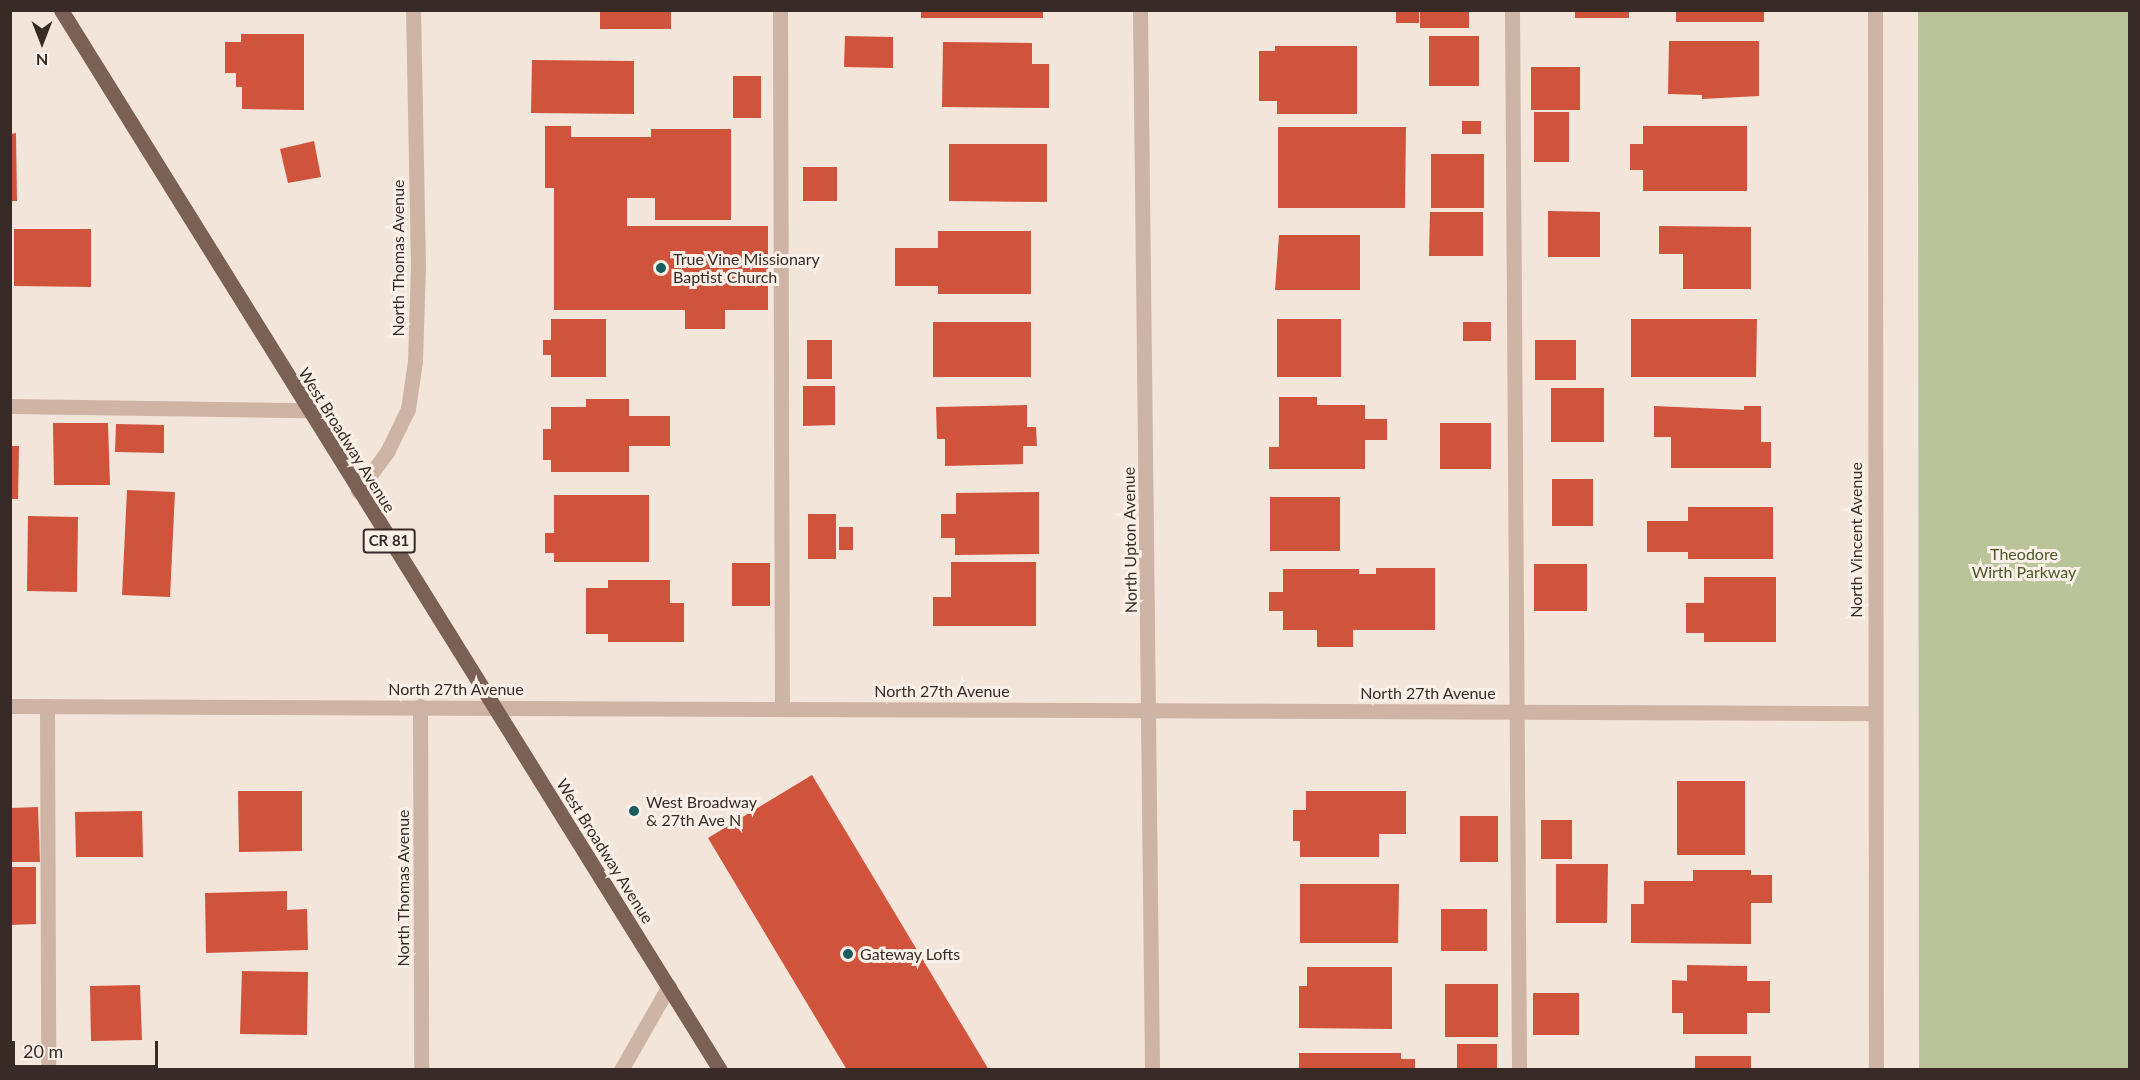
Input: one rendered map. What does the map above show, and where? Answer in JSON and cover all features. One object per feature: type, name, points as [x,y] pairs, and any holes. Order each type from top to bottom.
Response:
[{"type":"main road","name":"West Broadway Avenue","points":[[61,10],[307,410],[720,1070]]},
{"type":"street","name":"North Thomas Avenue","points":[[358,491],[387,452],[408,409],[415,361],[418,267],[413,10]]},
{"type":"street","points":[[780,10],[782,708]]},
{"type":"street","name":"North Upton Avenue","points":[[1140,10],[1150,709],[1152,1070]]},
{"type":"street","points":[[1512,10],[1519,1070]]},
{"type":"street","name":"North Vincent Avenue","points":[[1875,10],[1873,713],[1876,1070]]},
{"type":"street","points":[[10,406],[307,410]]},
{"type":"street","name":"North 27th Avenue","points":[[10,706],[1873,713]]},
{"type":"street","points":[[47,706],[48,1070]]},
{"type":"street","name":"North Thomas Avenue","points":[[420,706],[421,1070]]},
{"type":"street","points":[[621,1070],[669,986]]},
{"type":"green space","name":"Theodore Wirth Parkway","points":[[1918,11],[2129,11],[2129,1069],[1919,1069]]},
{"type":"building","points":[[600,10],[671,10],[671,29],[600,29]]},
{"type":"building","points":[[921,10],[1043,10],[1043,18],[921,18]]},
{"type":"building","points":[[1396,10],[1419,10],[1419,23],[1396,23]]},
{"type":"building","points":[[1420,10],[1469,10],[1469,28],[1420,28]]},
{"type":"building","points":[[1575,10],[1629,10],[1629,18],[1575,18]]},
{"type":"building","points":[[1676,10],[1764,10],[1764,22],[1676,22]]},
{"type":"building","points":[[241,34],[304,34],[304,110],[242,109],[242,87],[236,87],[236,73],[225,73],[225,42],[241,42]]},
{"type":"building","points":[[845,36],[893,37],[893,68],[844,67]]},
{"type":"building","points":[[1429,36],[1479,36],[1479,86],[1429,86]]},
{"type":"building","points":[[1669,41],[1759,41],[1759,96],[1702,99],[1702,95],[1668,94]]},
{"type":"building","points":[[943,42],[1032,43],[1032,64],[1049,64],[1049,108],[942,107]]},
{"type":"building","points":[[1275,46],[1357,46],[1357,114],[1277,114],[1277,101],[1259,101],[1259,51],[1275,51]]},
{"type":"building","points":[[532,60],[634,61],[634,114],[531,113]]},
{"type":"building","points":[[1531,67],[1580,67],[1580,110],[1531,110]]},
{"type":"building","points":[[733,76],[761,76],[761,118],[733,118]]},
{"type":"building","points":[[1534,112],[1569,112],[1569,162],[1534,162]]},
{"type":"building","points":[[1462,121],[1481,121],[1481,134],[1462,134]]},
{"type":"building","name":"True Vine Missionary Baptist Church","points":[[545,126],[571,126],[571,137],[651,137],[651,129],[731,129],[731,220],[655,220],[655,198],[627,198],[627,226],[768,226],[768,310],[725,310],[725,329],[685,329],[685,310],[554,310],[554,188],[545,188]]},
{"type":"building","points":[[1643,126],[1747,126],[1747,191],[1643,191],[1643,170],[1630,170],[1630,144],[1643,144]]},
{"type":"building","points":[[1278,127],[1406,127],[1405,208],[1278,208]]},
{"type":"building","points":[[16,133],[17,201],[10,201],[10,134]]},
{"type":"building","points":[[314,141],[321,177],[288,183],[280,149]]},
{"type":"building","points":[[949,144],[1047,144],[1047,202],[949,201]]},
{"type":"building","points":[[1431,154],[1484,154],[1484,208],[1431,208]]},
{"type":"building","points":[[803,167],[837,167],[837,201],[803,201]]},
{"type":"building","points":[[1548,211],[1600,212],[1600,257],[1548,257]]},
{"type":"building","points":[[1430,212],[1483,212],[1483,256],[1429,256]]},
{"type":"building","points":[[1659,226],[1751,227],[1751,289],[1683,289],[1683,254],[1659,254]]},
{"type":"building","points":[[14,229],[91,229],[91,287],[14,286]]},
{"type":"building","points":[[938,231],[1031,231],[1031,294],[938,294],[938,286],[895,286],[895,248],[938,248]]},
{"type":"building","points":[[1279,235],[1360,235],[1360,290],[1275,290]]},
{"type":"building","points":[[551,319],[606,319],[606,377],[551,377],[551,355],[543,355],[543,340],[551,340]]},
{"type":"building","points":[[1277,319],[1341,319],[1341,377],[1277,377]]},
{"type":"building","points":[[1631,319],[1757,319],[1756,377],[1631,377]]},
{"type":"building","points":[[933,322],[1031,322],[1031,377],[933,377]]},
{"type":"building","points":[[1463,322],[1491,322],[1491,341],[1463,341]]},
{"type":"building","points":[[807,340],[832,340],[832,379],[807,379]]},
{"type":"building","points":[[1535,340],[1576,340],[1576,380],[1535,380]]},
{"type":"building","points":[[803,386],[835,386],[835,425],[803,426]]},
{"type":"building","points":[[1551,388],[1604,388],[1604,442],[1551,442]]},
{"type":"building","points":[[1279,397],[1317,397],[1317,405],[1365,405],[1365,419],[1387,419],[1387,440],[1365,440],[1365,469],[1269,469],[1269,447],[1279,447]]},
{"type":"building","points":[[586,399],[629,399],[629,416],[670,416],[670,446],[629,446],[629,472],[551,472],[551,460],[543,460],[543,429],[551,429],[551,407],[586,407]]},
{"type":"building","points":[[1027,405],[1027,427],[1036,427],[1037,446],[1023,446],[1023,464],[945,466],[945,439],[937,439],[936,407]]},
{"type":"building","points":[[1654,406],[1744,410],[1744,406],[1761,406],[1761,442],[1771,442],[1771,468],[1671,468],[1671,437],[1654,437]]},
{"type":"building","points":[[53,423],[108,423],[110,485],[54,485]]},
{"type":"building","points":[[1440,423],[1491,423],[1491,469],[1440,469]]},
{"type":"building","points":[[116,424],[164,425],[164,453],[115,452]]},
{"type":"building","points":[[10,446],[19,446],[18,499],[10,499]]},
{"type":"building","points":[[1552,479],[1593,479],[1593,526],[1552,526]]},
{"type":"building","points":[[127,490],[175,492],[170,597],[122,595]]},
{"type":"building","points":[[1039,492],[1039,554],[955,555],[955,538],[941,538],[941,514],[956,514],[956,493]]},
{"type":"building","points":[[554,495],[649,495],[649,562],[554,562],[554,553],[545,553],[545,533],[554,533]]},
{"type":"building","points":[[1270,497],[1340,497],[1340,551],[1270,551]]},
{"type":"building","points":[[1688,507],[1773,507],[1773,559],[1688,559],[1688,552],[1647,552],[1647,521],[1688,521]]},
{"type":"building","points":[[808,514],[836,514],[836,559],[808,559]]},
{"type":"building","points":[[28,516],[78,517],[77,592],[27,591]]},
{"type":"building","points":[[839,527],[853,527],[853,550],[839,550]]},
{"type":"building","points":[[951,562],[1036,562],[1036,626],[933,626],[933,597],[951,597]]},
{"type":"building","points":[[732,563],[770,563],[770,606],[732,606]]},
{"type":"building","points":[[1534,564],[1587,564],[1587,611],[1534,611]]},
{"type":"building","points":[[1376,568],[1435,568],[1435,630],[1353,630],[1353,647],[1317,647],[1317,630],[1283,630],[1283,611],[1269,611],[1269,592],[1283,592],[1283,569],[1359,569],[1359,574],[1376,574]]},
{"type":"building","points":[[1704,577],[1776,577],[1776,642],[1704,642],[1704,633],[1686,633],[1686,603],[1704,603]]},
{"type":"building","points":[[608,580],[670,580],[670,603],[684,603],[684,642],[608,642],[608,634],[586,634],[586,588],[608,588]]},
{"type":"building","name":"Gateway Lofts","points":[[812,775],[989,1070],[847,1070],[708,838]]},
{"type":"building","points":[[1677,781],[1745,781],[1745,855],[1677,855]]},
{"type":"building","points":[[238,791],[302,791],[302,851],[239,852]]},
{"type":"building","points":[[1306,791],[1406,791],[1406,834],[1379,834],[1379,857],[1300,857],[1300,841],[1293,841],[1293,810],[1306,810]]},
{"type":"building","points":[[38,807],[40,862],[10,862],[10,808]]},
{"type":"building","points":[[142,811],[143,857],[76,857],[75,812]]},
{"type":"building","points":[[1460,816],[1498,816],[1498,862],[1460,862]]},
{"type":"building","points":[[1541,820],[1572,820],[1572,859],[1541,859]]},
{"type":"building","points":[[1556,864],[1608,864],[1607,923],[1556,923]]},
{"type":"building","points":[[10,867],[36,867],[36,924],[10,925]]},
{"type":"building","points":[[1693,870],[1751,870],[1751,875],[1772,875],[1772,903],[1751,903],[1751,944],[1631,943],[1631,904],[1644,904],[1644,881],[1693,881]]},
{"type":"building","points":[[1300,884],[1399,884],[1398,943],[1300,943]]},
{"type":"building","points":[[287,891],[287,910],[307,909],[308,950],[206,953],[205,893]]},
{"type":"building","points":[[1441,909],[1487,909],[1487,951],[1441,951]]},
{"type":"building","points":[[1687,965],[1747,966],[1747,981],[1770,981],[1770,1013],[1747,1013],[1747,1034],[1683,1034],[1683,1013],[1672,1013],[1672,980],[1687,981]]},
{"type":"building","points":[[1307,967],[1392,967],[1392,1029],[1299,1028],[1299,986],[1307,986]]},
{"type":"building","points":[[242,971],[308,972],[307,1035],[240,1034]]},
{"type":"building","points":[[1445,984],[1498,984],[1498,1037],[1445,1037]]},
{"type":"building","points":[[140,985],[142,1040],[91,1041],[90,986]]},
{"type":"building","points":[[1533,993],[1579,993],[1579,1035],[1533,1035]]},
{"type":"building","points":[[1457,1044],[1497,1044],[1497,1070],[1457,1070]]},
{"type":"building","points":[[1299,1053],[1401,1053],[1401,1059],[1415,1059],[1415,1070],[1299,1070]]},
{"type":"building","points":[[1695,1056],[1751,1056],[1751,1070],[1695,1070]]},
{"type":"place","name":"True Vine Missionary Baptist Church","points":[[661,268]]},
{"type":"place","name":"West Broadway & 27th Ave N","points":[[634,811]]},
{"type":"place","name":"Gateway Lofts","points":[[848,954]]}]
